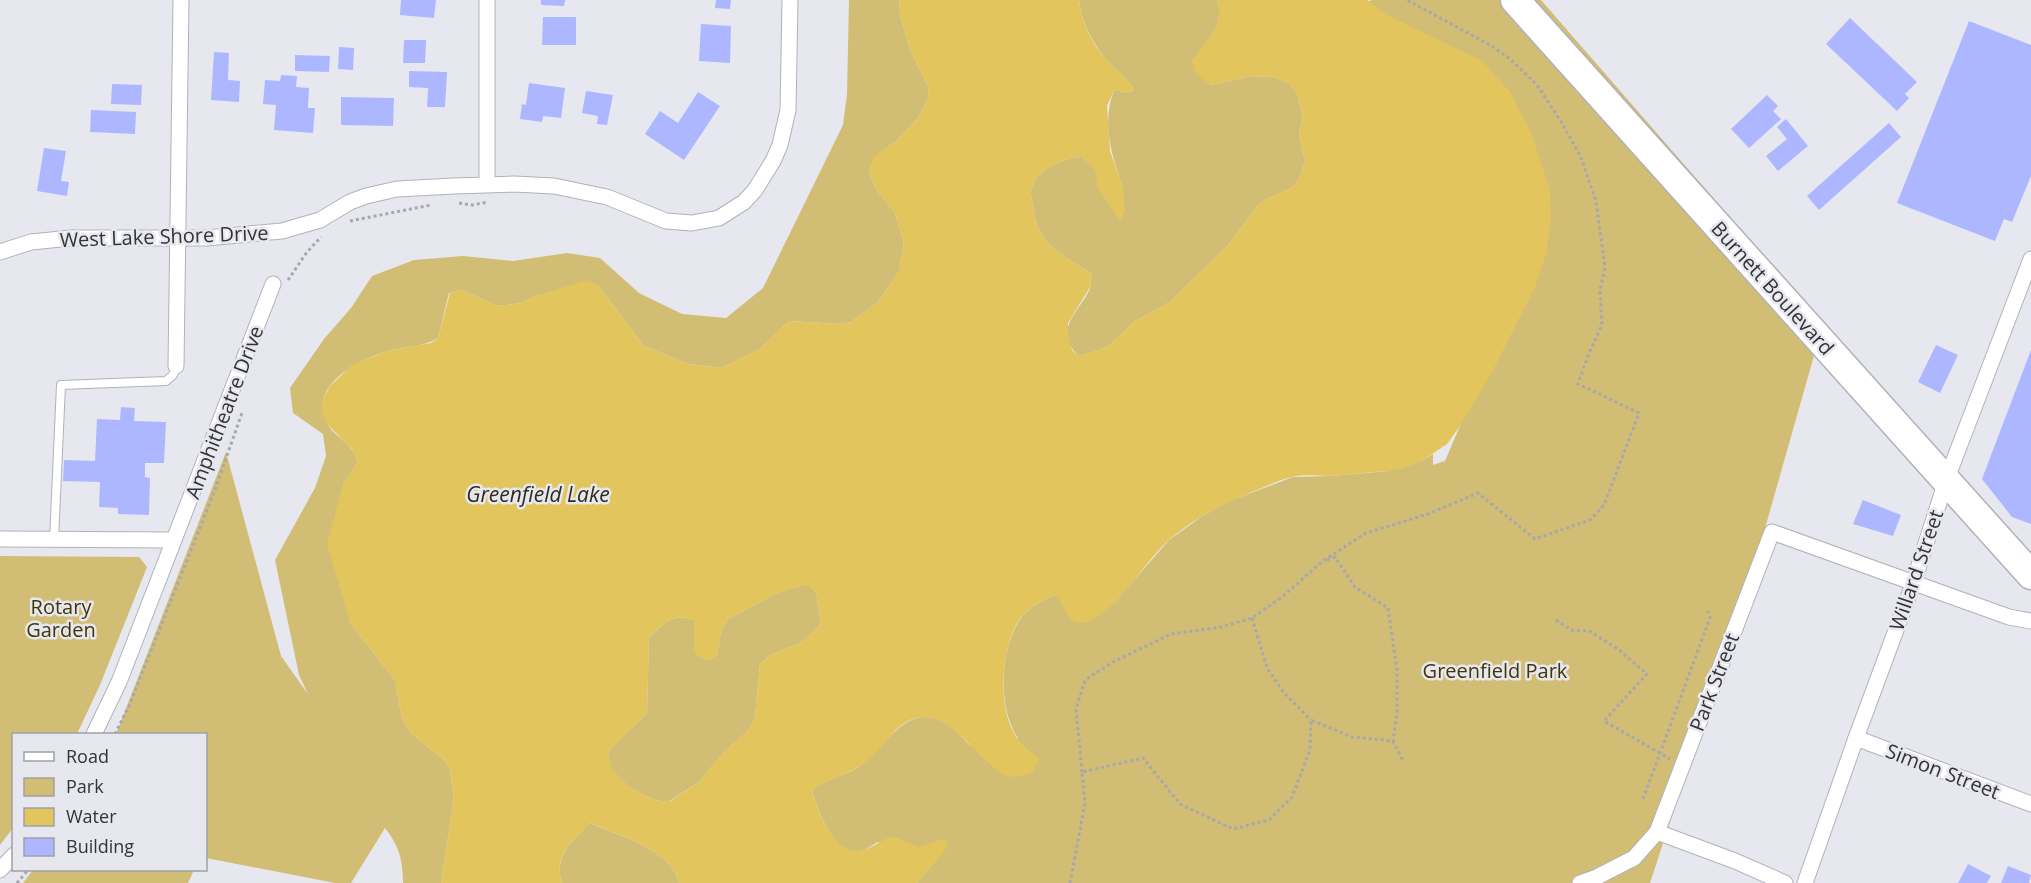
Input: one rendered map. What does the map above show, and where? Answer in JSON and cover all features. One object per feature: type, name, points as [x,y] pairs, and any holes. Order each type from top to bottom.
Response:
[{"type":"highway","name":"Burnett Boulevard","points":[[1515,0],[2031,575]]},
{"type":"street","points":[[176,366],[181,0]]},
{"type":"street","points":[[487,0],[487,184]]},
{"type":"street","name":"West Lake Shore Drive","points":[[0,252],[31,242],[72,238],[178,238],[282,231],[314,222],[350,202],[379,192],[487,184],[554,186],[590,192],[653,217],[678,223],[705,222],[718,218],[732,212],[744,202],[764,176],[780,145],[785,128],[789,83],[790,0]]},
{"type":"street","name":"Willard Street","points":[[1805,883],[1913,584],[1946,481],[2027,283],[2031,260]]},
{"type":"street","name":"Amphitheatre Drive","points":[[95,733],[119,682],[174,540],[280,283]]},
{"type":"street","name":"Park Street","points":[[1580,883],[1634,858],[1657,831],[1772,532],[1913,584]]},
{"type":"street","points":[[0,539],[174,540]]},
{"type":"street","points":[[1913,584],[2008,617],[2031,621]]},
{"type":"street","name":"Simon Street","points":[[1856,738],[2031,804]]},
{"type":"street","points":[[1657,831],[1785,883]]},
{"type":"street","points":[[0,870],[12,857]]},
{"type":"lane","points":[[54,540],[61,385],[166,381],[173,375],[176,366]]},
{"type":"path","points":[[1070,883],[1085,803],[1076,709],[1085,680],[1113,662],[1171,634],[1221,627],[1252,618],[1282,597],[1323,561],[1366,533],[1428,514],[1478,493],[1535,539],[1590,520],[1604,505],[1639,412],[1578,384],[1602,325],[1600,290],[1605,268],[1596,201],[1580,156],[1537,85],[1509,58],[1490,45],[1407,0]]},
{"type":"path","points":[[451,203],[472,205],[496,201]]},
{"type":"path","points":[[342,224],[436,204]]},
{"type":"path","points":[[280,283],[325,234]]},
{"type":"path","points":[[117,733],[213,495],[232,445],[243,407]]},
{"type":"path","points":[[1323,561],[1335,557],[1355,587],[1388,608],[1397,670],[1397,713],[1393,741],[1403,761]]},
{"type":"path","points":[[1643,799],[1710,618],[1708,611]]},
{"type":"path","points":[[1252,618],[1267,668],[1284,693],[1311,720],[1352,737],[1393,741]]},
{"type":"path","points":[[1556,620],[1571,630],[1589,631],[1618,649],[1647,674],[1604,721],[1682,765]]},
{"type":"path","points":[[1082,772],[1143,758],[1180,804],[1233,829],[1269,820],[1292,797],[1310,750],[1311,720]]},
{"type":"path","points":[[17,883],[27,871]]},
{"type":"green space","points":[[849,0],[899,0],[900,15],[910,50],[928,86],[929,97],[919,117],[895,142],[875,156],[869,171],[876,189],[895,213],[904,242],[899,272],[877,303],[851,322],[841,324],[789,321],[760,349],[721,368],[688,364],[644,346],[599,286],[535,296],[521,303],[497,306],[462,290],[449,293],[438,338],[426,344],[373,356],[349,369],[329,387],[324,398],[323,410],[327,423],[349,446],[358,462],[343,484],[350,623],[395,680],[402,718],[411,733],[443,759],[450,770],[454,798],[441,883],[403,883],[399,854],[385,828],[351,883],[335,883],[207,858],[207,733],[116,733],[226,452],[281,656],[308,694],[299,675],[275,560],[315,488],[326,456],[323,434],[293,413],[290,388],[324,339],[351,308],[372,276],[414,260],[463,256],[513,261],[567,253],[600,258],[639,293],[682,314],[726,318],[763,288],[843,125],[847,94]]},
{"type":"green space","points":[[1079,0],[1217,0],[1219,17],[1217,25],[1192,61],[1210,85],[1252,76],[1273,77],[1289,83],[1297,93],[1303,118],[1299,134],[1305,161],[1300,178],[1292,188],[1266,199],[1256,207],[1230,243],[1170,302],[1135,321],[1111,344],[1078,356],[1071,346],[1068,328],[1070,320],[1090,288],[1092,274],[1059,252],[1043,237],[1038,229],[1031,192],[1037,177],[1043,171],[1050,166],[1081,156],[1096,170],[1098,189],[1123,188],[1112,152],[1108,115],[1114,90],[1128,93],[1134,90],[1095,44],[1085,23]]},
{"type":"green space","name":"Greenfield Park","points":[[1372,0],[1541,0],[1823,324],[1756,560],[1650,883],[917,883],[931,866],[878,842],[860,851],[851,851],[842,846],[828,830],[812,791],[823,783],[860,766],[907,722],[930,717],[947,724],[971,746],[1018,738],[1004,698],[1004,667],[1016,626],[1023,615],[1038,603],[1055,595],[1060,599],[1114,603],[1169,540],[1201,517],[1227,502],[1293,477],[1388,471],[1423,460],[1433,454],[1433,465],[1445,461],[1504,323],[1315,21]]},
{"type":"green space","name":"Rotary Garden","points":[[0,556],[139,557],[147,567],[100,685],[77,733],[12,733],[12,829],[0,845]]},
{"type":"green space","points":[[807,584],[816,592],[821,624],[802,642],[770,655],[760,664],[755,717],[748,731],[724,752],[699,782],[668,802],[655,800],[630,788],[611,769],[608,755],[611,748],[647,713],[649,638],[669,620],[680,617],[695,620],[694,653],[717,656],[721,631],[728,619],[779,592]]},
{"type":"green space","points":[[590,823],[643,845],[656,853],[675,871],[679,883],[562,883],[560,865],[562,857],[571,842]]},
{"type":"green space","points":[[32,871],[194,871],[188,883],[23,883]]},
{"type":"water","name":"Greenfield Lake","points":[[899,0],[1079,0],[1085,24],[1096,46],[1134,90],[1128,93],[1114,90],[1107,106],[1110,151],[1123,188],[1125,212],[1120,220],[1098,189],[1095,170],[1081,156],[1050,166],[1043,171],[1033,184],[1031,192],[1038,229],[1043,237],[1059,252],[1092,274],[1090,287],[1068,323],[1072,350],[1078,356],[1111,344],[1135,321],[1170,302],[1230,243],[1256,207],[1266,199],[1292,188],[1300,178],[1305,161],[1299,134],[1303,118],[1297,93],[1289,83],[1273,77],[1252,76],[1210,85],[1195,72],[1192,61],[1213,32],[1219,17],[1217,0],[1367,0],[1387,15],[1482,61],[1510,92],[1531,132],[1550,190],[1551,223],[1546,254],[1535,287],[1492,372],[1460,426],[1447,444],[1423,460],[1404,468],[1388,471],[1292,477],[1226,504],[1202,516],[1170,539],[1108,608],[1086,622],[1079,623],[1070,618],[1055,595],[1028,610],[1019,620],[1011,637],[1003,679],[1005,708],[1014,733],[1022,744],[1039,759],[1033,772],[1009,777],[998,772],[948,725],[927,717],[916,718],[901,725],[874,755],[861,765],[812,791],[828,829],[841,845],[849,850],[866,849],[892,836],[918,847],[943,839],[948,842],[944,852],[917,883],[679,883],[675,871],[656,853],[643,845],[591,823],[571,842],[562,857],[560,873],[562,883],[441,883],[454,798],[450,770],[443,759],[411,733],[402,718],[395,680],[350,623],[327,544],[343,484],[358,462],[351,448],[327,424],[322,413],[322,401],[330,386],[352,365],[387,351],[431,343],[438,338],[450,293],[462,290],[497,306],[521,303],[535,296],[588,280],[599,286],[644,346],[688,364],[721,368],[760,349],[789,321],[841,324],[851,322],[877,303],[899,272],[904,242],[895,213],[876,189],[869,171],[874,156],[895,142],[919,117],[929,97],[928,86],[910,50],[900,15]],"holes":[[[807,585],[816,592],[821,624],[802,642],[770,655],[760,664],[755,717],[748,731],[724,752],[699,782],[669,802],[655,800],[630,788],[612,769],[608,755],[611,748],[647,713],[649,638],[669,620],[680,617],[694,620],[694,653],[707,661],[717,656],[721,631],[728,619],[779,592]]]},
{"type":"building","points":[[401,0],[436,0],[434,18],[400,15]]},
{"type":"building","points":[[541,0],[565,0],[564,6],[541,5]]},
{"type":"building","points":[[716,0],[731,0],[730,9],[715,8]]},
{"type":"building","points":[[543,17],[576,17],[576,45],[542,45]]},
{"type":"building","points":[[1850,18],[1917,82],[1905,94],[1909,98],[1897,111],[1826,44]]},
{"type":"building","points":[[1969,21],[2031,45],[2031,176],[2012,222],[2004,219],[1995,241],[1897,203]]},
{"type":"building","points":[[701,24],[731,26],[730,63],[699,61]]},
{"type":"building","points":[[404,40],[426,40],[425,63],[403,63]]},
{"type":"building","points":[[339,47],[354,48],[353,70],[338,69]]},
{"type":"building","points":[[214,52],[229,53],[228,80],[240,81],[239,102],[211,100]]},
{"type":"building","points":[[295,55],[330,56],[329,72],[295,71]]},
{"type":"building","points":[[409,71],[447,72],[445,107],[427,107],[428,88],[409,87]]},
{"type":"building","points":[[281,75],[297,76],[296,87],[309,88],[308,108],[315,108],[313,133],[274,130],[276,105],[263,104],[265,80],[280,81]]},
{"type":"building","points":[[529,83],[565,88],[561,118],[543,116],[542,122],[520,119],[522,104],[526,105]]},
{"type":"building","points":[[112,84],[142,85],[141,105],[111,104]]},
{"type":"building","points":[[586,91],[613,95],[607,125],[597,124],[598,116],[582,113]]},
{"type":"building","points":[[698,92],[720,106],[684,160],[645,134],[660,111],[678,123]]},
{"type":"building","points":[[1767,95],[1778,106],[1773,111],[1781,119],[1749,148],[1731,129]]},
{"type":"building","points":[[341,97],[394,98],[393,126],[341,125]]},
{"type":"building","points":[[91,110],[136,112],[135,134],[90,132]]},
{"type":"building","points":[[1786,119],[1808,146],[1778,171],[1766,156],[1787,139],[1777,127]]},
{"type":"building","points":[[1889,123],[1901,137],[1819,210],[1807,196]]},
{"type":"building","points":[[44,148],[66,151],[61,181],[69,182],[67,196],[37,191]]},
{"type":"building","points":[[1936,345],[1958,355],[1940,393],[1918,382]]},
{"type":"building","points":[[2031,350],[2031,524],[2012,517],[1982,479]]},
{"type":"building","points":[[121,407],[135,408],[134,421],[166,422],[164,463],[145,463],[145,477],[150,478],[149,515],[118,514],[118,508],[99,507],[100,482],[63,481],[64,460],[95,461],[97,419],[120,420]]},
{"type":"building","points":[[1863,500],[1901,515],[1893,536],[1853,524]]},
{"type":"building","points":[[1968,864],[1991,876],[1987,883],[1958,883]]},
{"type":"building","points":[[2008,866],[2031,875],[2029,883],[2001,883]]}]
